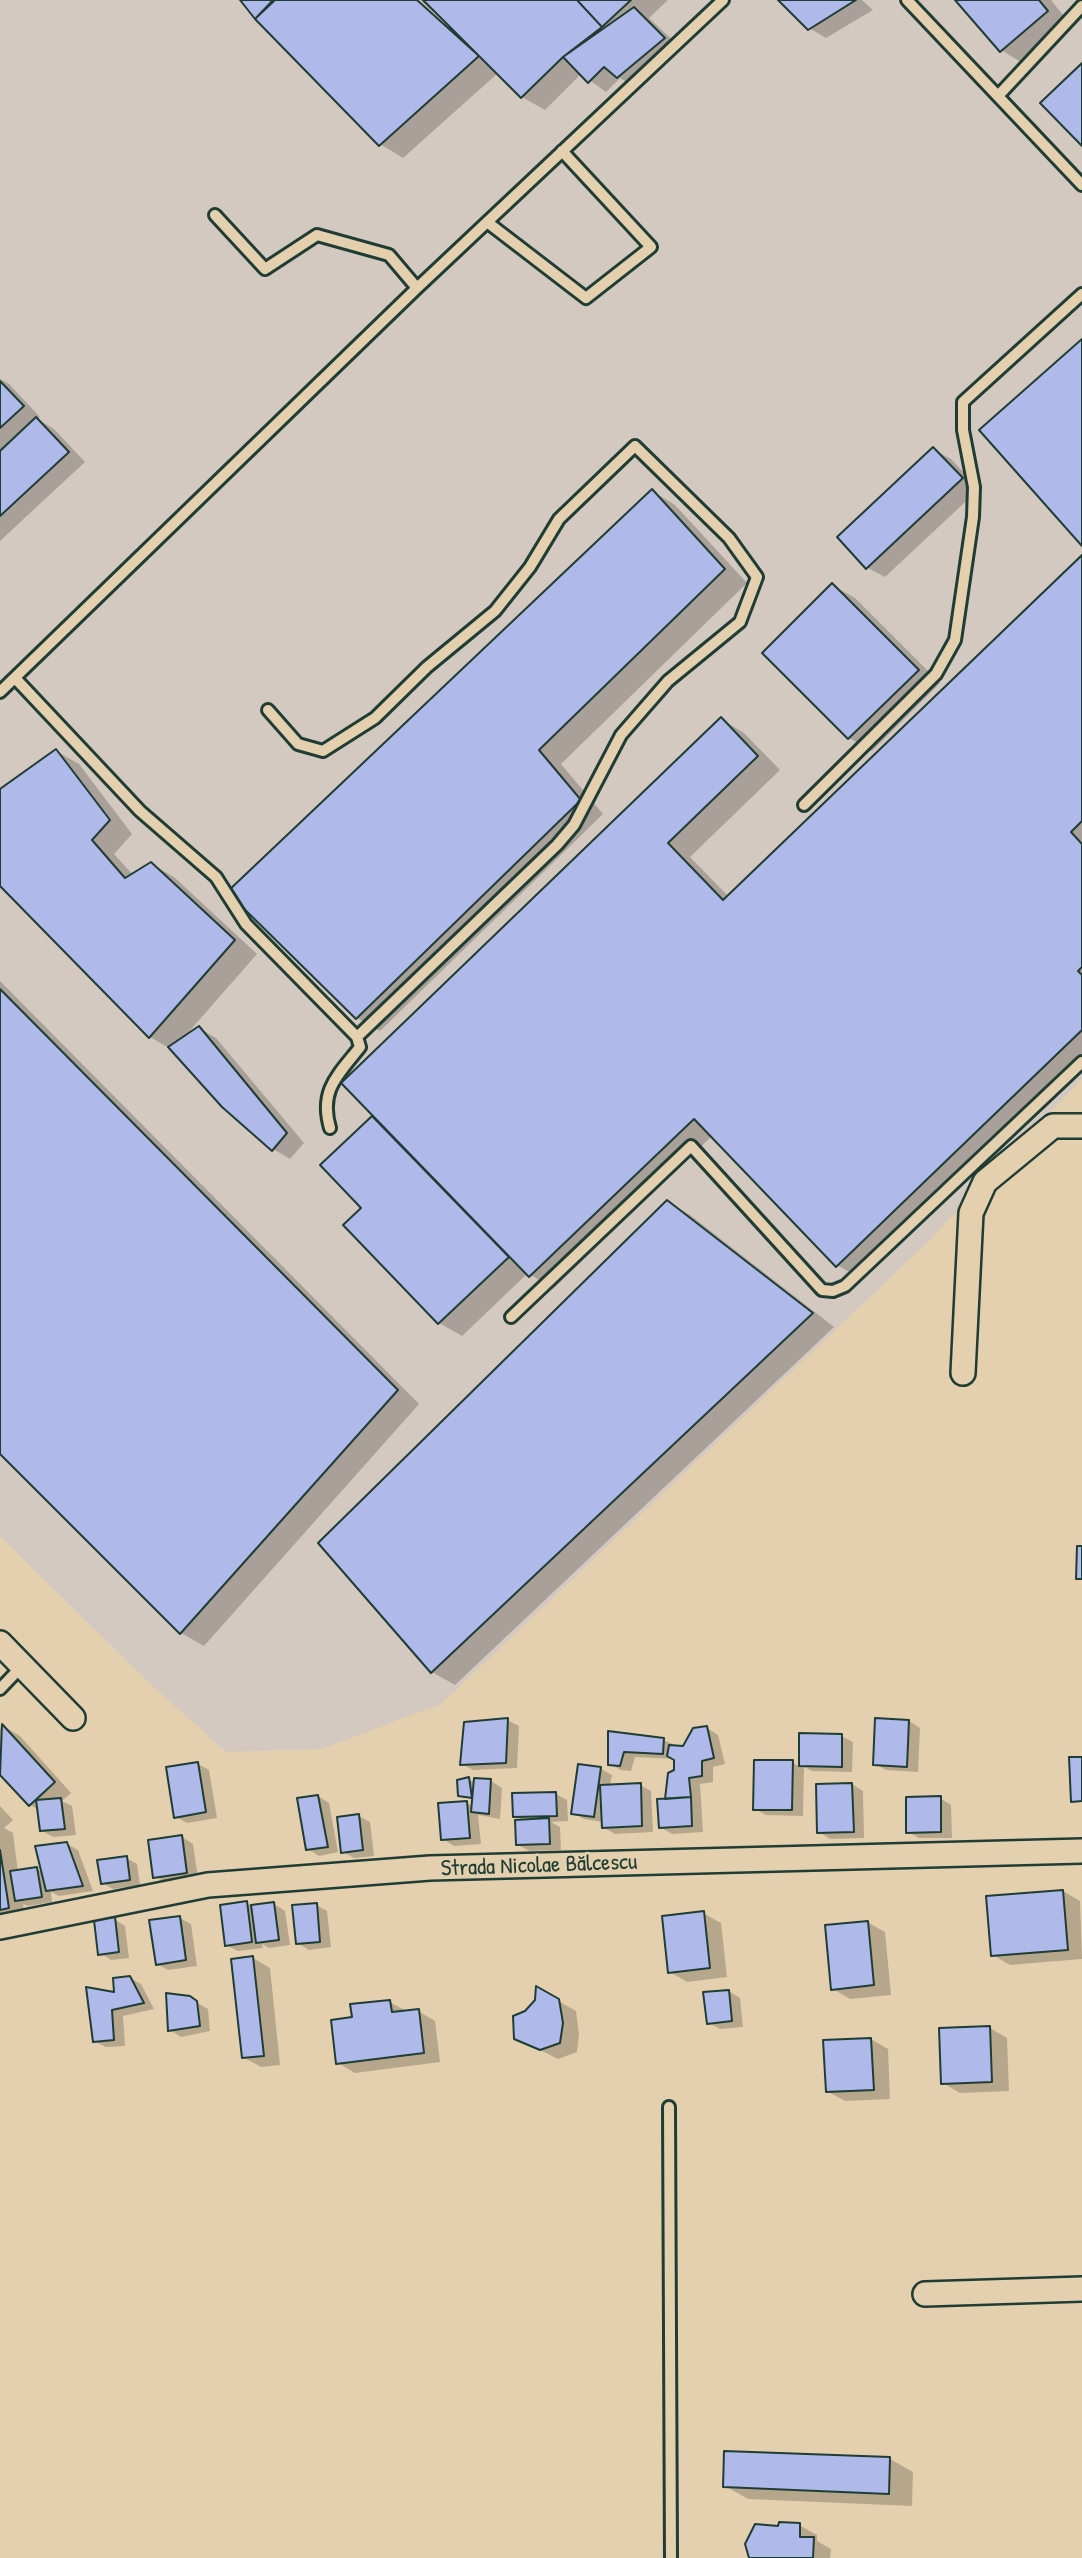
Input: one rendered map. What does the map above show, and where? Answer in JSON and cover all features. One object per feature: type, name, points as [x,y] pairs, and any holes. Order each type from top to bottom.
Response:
[{"type":"street","points":[[964,1373],[971,1213],[985,1181],[1053,1126],[1082,1126]]},
{"type":"street","points":[[0,1643],[73,1718]]},
{"type":"street","name":"Strada Nicolae Bălcescu","points":[[0,1927],[208,1885],[430,1868],[1082,1851]]},
{"type":"street","points":[[925,2294],[1082,2289]]},
{"type":"lane","points":[[0,692],[417,288],[723,0]]},
{"type":"lane","points":[[907,0],[1082,185]]},
{"type":"lane","points":[[998,96],[1082,6]]},
{"type":"lane","points":[[487,222],[586,299],[651,247],[562,151]]},
{"type":"lane","points":[[215,215],[265,269],[317,235],[389,255],[417,288]]},
{"type":"lane","points":[[804,806],[936,674],[955,640],[974,507],[974,487],[961,415],[963,402],[1082,294]]},
{"type":"lane","points":[[268,710],[298,744],[323,751],[375,719],[427,667],[495,611],[530,567],[559,519],[635,446],[729,538],[757,577],[740,622],[668,681],[621,735],[574,825],[558,845],[357,1037]]},
{"type":"lane","points":[[15,678],[140,811],[216,877],[246,924],[357,1037],[360,1047],[331,1084],[324,1108],[330,1128]]},
{"type":"lane","points":[[512,1318],[691,1146],[822,1290],[833,1291],[845,1286],[1082,1062]]},
{"type":"lane","points":[[0,1689],[22,1666]]},
{"type":"lane","points":[[670,2107],[671,2558]]},
{"type":"shaded area","points":[[0,0],[1082,0],[1082,1079],[927,1243],[441,1704],[322,1749],[226,1752],[147,1681],[0,1536]]},
{"type":"building","points":[[240,0],[273,0],[255,19]]},
{"type":"building","points":[[275,0],[417,0],[479,56],[379,146],[255,19]]},
{"type":"building","points":[[423,0],[577,0],[602,27],[563,57],[521,98]]},
{"type":"building","points":[[577,0],[631,0],[602,27]]},
{"type":"building","points":[[778,0],[856,0],[808,30]]},
{"type":"building","points":[[955,0],[1039,0],[1048,11],[1000,52]]},
{"type":"building","points":[[634,7],[665,38],[617,78],[604,67],[588,83],[563,57]]},
{"type":"building","points":[[1082,63],[1082,146],[1040,103]]},
{"type":"building","points":[[1082,339],[1082,546],[979,430]]},
{"type":"building","points":[[0,381],[24,406],[0,428]]},
{"type":"building","points":[[36,417],[69,452],[0,516],[0,451]]},
{"type":"building","points":[[933,447],[963,478],[866,569],[837,537]]},
{"type":"building","points":[[652,489],[725,569],[539,750],[581,800],[356,1019],[227,892]]},
{"type":"building","points":[[1082,555],[1082,821],[1071,832],[1082,844],[1082,967],[1078,971],[1082,975],[1082,1030],[836,1267],[694,1119],[529,1277],[341,1083],[721,717],[758,756],[668,843],[723,900]]},
{"type":"building","points":[[832,583],[919,670],[848,739],[762,653]]},
{"type":"building","points":[[56,749],[110,820],[92,840],[125,878],[151,862],[235,940],[149,1038],[0,886],[0,789]]},
{"type":"building","points":[[0,989],[398,1390],[180,1634],[0,1454]]},
{"type":"building","points":[[199,1026],[287,1133],[272,1151],[222,1107],[168,1047]]},
{"type":"building","points":[[372,1116],[509,1257],[438,1324],[343,1225],[361,1208],[320,1165]]},
{"type":"building","points":[[667,1200],[813,1313],[431,1673],[318,1543]]},
{"type":"building","points":[[1077,1546],[1082,1546],[1082,1579],[1076,1579]]},
{"type":"building","points":[[508,1718],[506,1763],[460,1765],[464,1722]]},
{"type":"building","points":[[875,1718],[909,1720],[907,1767],[873,1765]]},
{"type":"building","points":[[2,1724],[55,1782],[29,1806],[0,1775]]},
{"type":"building","points":[[707,1726],[714,1758],[702,1761],[702,1776],[689,1778],[691,1797],[665,1799],[668,1773],[674,1770],[674,1760],[667,1756],[669,1745],[683,1746],[693,1728]]},
{"type":"building","points":[[608,1731],[664,1738],[663,1754],[624,1752],[620,1766],[608,1765]]},
{"type":"building","points":[[799,1733],[842,1734],[842,1767],[799,1766]]},
{"type":"building","points":[[1069,1757],[1082,1757],[1082,1801],[1071,1802]]},
{"type":"building","points":[[754,1760],[793,1760],[792,1810],[753,1810]]},
{"type":"building","points":[[198,1762],[206,1812],[174,1818],[166,1767]]},
{"type":"building","points":[[578,1764],[601,1767],[594,1817],[571,1814]]},
{"type":"building","points":[[469,1777],[472,1798],[458,1796],[457,1780]]},
{"type":"building","points":[[474,1778],[491,1779],[489,1814],[471,1812]]},
{"type":"building","points":[[641,1783],[642,1826],[602,1828],[600,1785]]},
{"type":"building","points":[[852,1783],[854,1832],[817,1833],[816,1784]]},
{"type":"building","points":[[556,1792],[557,1816],[513,1817],[512,1793]]},
{"type":"building","points":[[318,1795],[328,1847],[306,1850],[297,1798]]},
{"type":"building","points":[[941,1796],[941,1832],[906,1833],[906,1797]]},
{"type":"building","points":[[691,1797],[692,1826],[659,1828],[657,1799]]},
{"type":"building","points":[[61,1798],[65,1829],[40,1831],[36,1800]]},
{"type":"building","points":[[467,1801],[470,1838],[441,1840],[438,1803]]},
{"type":"building","points":[[359,1814],[363,1850],[341,1853],[337,1817]]},
{"type":"building","points":[[549,1818],[550,1844],[516,1845],[515,1820]]},
{"type":"building","points":[[182,1835],[187,1873],[153,1878],[148,1840]]},
{"type":"building","points":[[67,1842],[83,1886],[46,1891],[35,1846]]},
{"type":"building","points":[[0,1850],[9,1908],[0,1910]]},
{"type":"building","points":[[127,1856],[130,1880],[101,1884],[97,1860]]},
{"type":"building","points":[[37,1867],[42,1897],[15,1901],[10,1871]]},
{"type":"building","points":[[1063,1890],[1068,1950],[991,1956],[986,1896]]},
{"type":"building","points":[[247,1901],[252,1942],[225,1946],[220,1905]]},
{"type":"building","points":[[274,1902],[279,1940],[256,1943],[251,1905]]},
{"type":"building","points":[[317,1903],[320,1942],[296,1944],[292,1905]]},
{"type":"building","points":[[704,1911],[710,1968],[668,1973],[662,1916]]},
{"type":"building","points":[[180,1916],[186,1960],[156,1965],[149,1920]]},
{"type":"building","points":[[115,1917],[119,1952],[98,1955],[94,1920]]},
{"type":"building","points":[[868,1921],[874,1985],[831,1990],[825,1925]]},
{"type":"building","points":[[253,1956],[264,2056],[242,2058],[231,1959]]},
{"type":"building","points":[[130,1976],[144,2003],[112,2010],[114,2040],[93,2042],[86,1987],[114,1992],[113,1978]]},
{"type":"building","points":[[536,1986],[559,1999],[563,2023],[560,2043],[540,2050],[514,2039],[513,2016],[525,2011],[535,2000]]},
{"type":"building","points":[[729,1990],[732,2021],[707,2024],[703,1992]]},
{"type":"building","points":[[166,1993],[190,1996],[197,2001],[200,2026],[168,2031]]},
{"type":"building","points":[[390,2000],[392,2012],[419,2009],[424,2053],[336,2064],[331,2020],[352,2017],[350,2004]]},
{"type":"building","points":[[990,2026],[992,2082],[941,2084],[939,2028]]},
{"type":"building","points":[[871,2038],[874,2090],[826,2092],[823,2040]]},
{"type":"building","points":[[724,2451],[890,2457],[889,2494],[723,2487]]},
{"type":"building","points":[[779,2522],[800,2523],[800,2537],[814,2537],[813,2558],[749,2558],[745,2544],[755,2524],[778,2526]]}]
